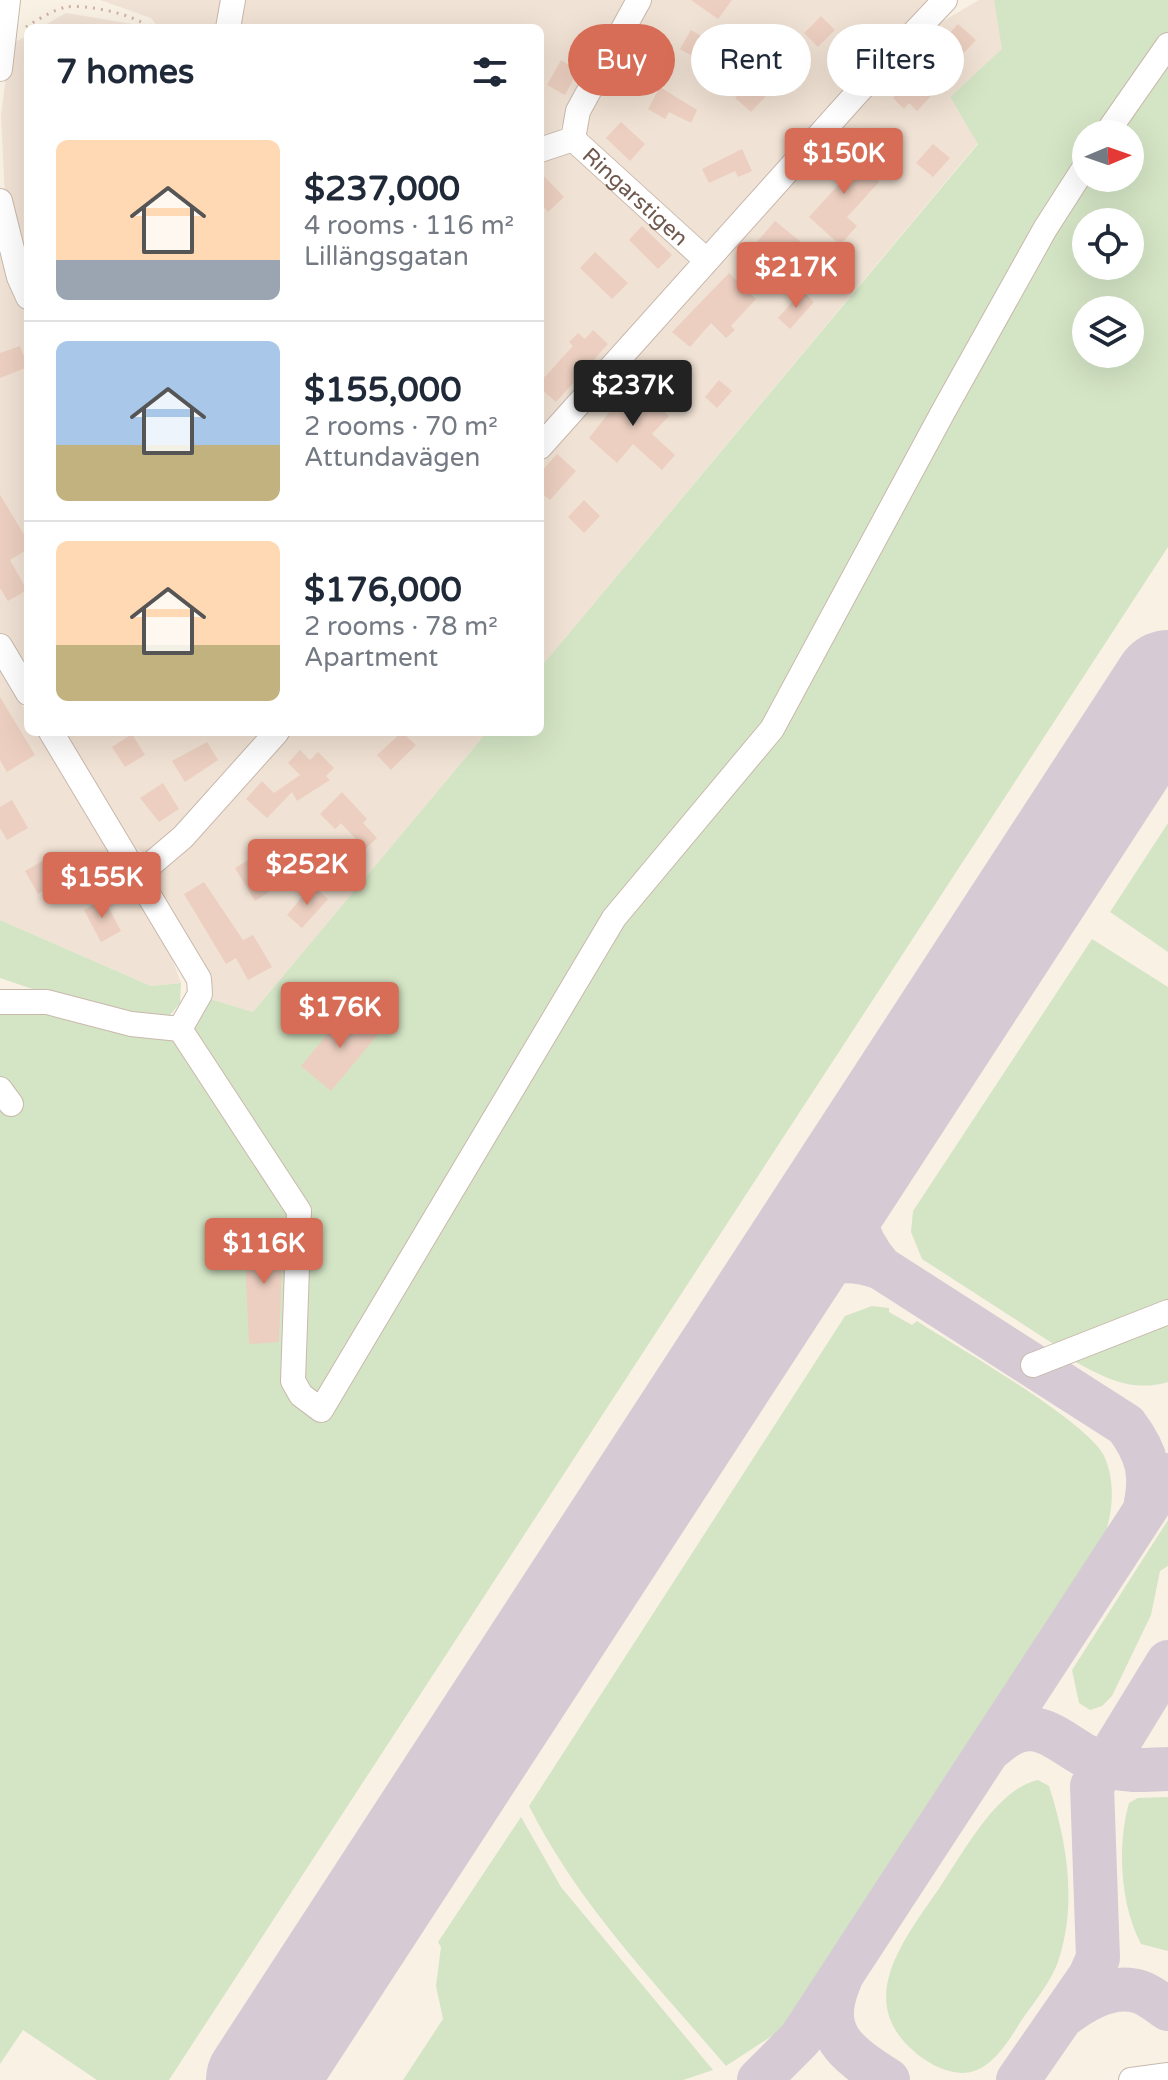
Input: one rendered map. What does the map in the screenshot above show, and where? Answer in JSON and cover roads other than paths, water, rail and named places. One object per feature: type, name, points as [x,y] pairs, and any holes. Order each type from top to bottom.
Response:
[{"type":"street","points":[[0,69],[8,0]]},
{"type":"street","points":[[229,24],[233,0]]},
{"type":"street","name":"Ringarstigen","points":[[639,0],[578,111],[573,139],[706,260]]},
{"type":"street","points":[[544,442],[706,260],[945,0]]},
{"type":"street","points":[[1116,120],[1168,45]]},
{"type":"street","points":[[544,149],[573,139]]},
{"type":"street","points":[[180,1029],[299,1211],[293,1381],[301,1395],[321,1410],[614,918],[772,729],[943,412],[1045,229],[1072,187]]},
{"type":"street","points":[[0,201],[24,288]]},
{"type":"street","points":[[3,657],[24,687]]},
{"type":"street","points":[[53,736],[199,979],[200,994],[180,1029]]},
{"type":"street","points":[[137,876],[183,837],[272,736]]},
{"type":"street","points":[[0,982],[47,1002],[131,1024],[180,1029]]},
{"type":"street","points":[[0,1002],[47,1002]]},
{"type":"street","points":[[1033,1365],[1168,1312]]},
{"type":"street","points":[[1138,2080],[1168,2075]]}]
